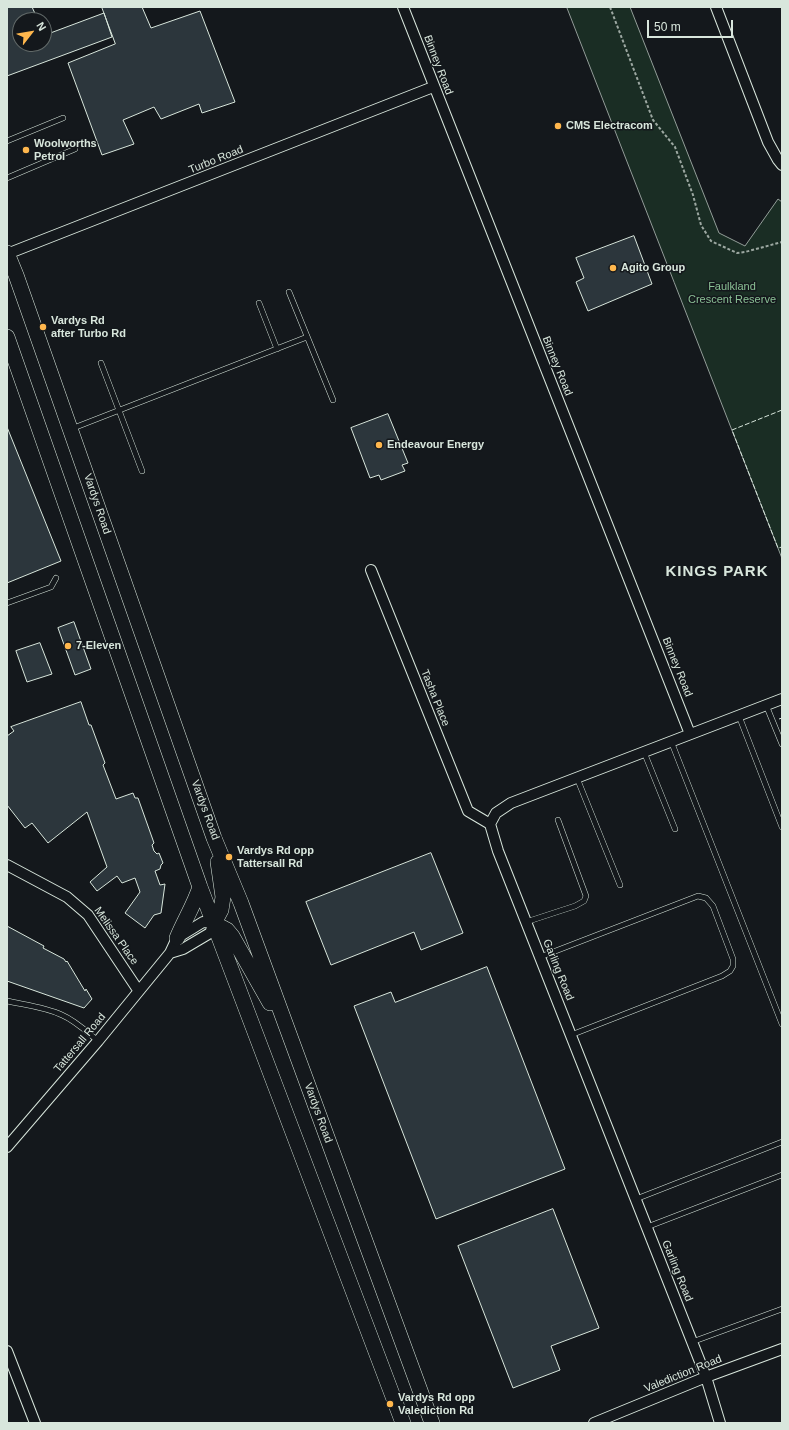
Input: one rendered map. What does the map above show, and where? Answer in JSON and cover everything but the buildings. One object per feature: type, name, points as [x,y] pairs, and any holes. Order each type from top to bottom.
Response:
[{"type":"main road","name":"Vardys Road","points":[[7,254],[214,838],[241,903],[432,1423]]},
{"type":"main road","points":[[7,337],[200,887],[403,1423]]},
{"type":"main road","points":[[214,838],[223,897],[221,910],[214,923]]},
{"type":"main road","points":[[177,938],[183,922],[194,904],[200,887]]},
{"type":"main road","points":[[214,923],[226,930],[232,936],[293,1045]]},
{"type":"main road","name":"Vardys Road","points":[[411,1364],[441,1423]]},
{"type":"street","name":"Binney Road","points":[[403,7],[433,87],[690,734]]},
{"type":"street","points":[[716,7],[768,142],[782,165]]},
{"type":"street","name":"Turbo Road","points":[[7,254],[433,87]]},
{"type":"street","name":"Tasha Place","points":[[371,570],[468,811],[490,824]]},
{"type":"street","points":[[490,824],[496,813],[511,803],[782,699]]},
{"type":"street","name":"Garling Road","points":[[490,824],[498,851],[706,1377],[720,1423]]},
{"type":"street","name":"Melissa Place","points":[[7,865],[67,897],[88,915],[138,990]]},
{"type":"street","points":[[177,938],[203,922],[214,923]]},
{"type":"street","name":"Tattersall Road","points":[[170,953],[183,949],[210,933],[214,923]]},
{"type":"street","name":"Tattersall Road","points":[[7,1146],[98,1041],[138,990],[170,953],[177,938]]},
{"type":"street","name":"Valediction Road","points":[[594,1423],[706,1377],[782,1349]]},
{"type":"street","points":[[7,1351],[35,1423]]},
{"type":"lane","points":[[7,141],[64,118]]},
{"type":"lane","points":[[7,178],[75,149]]},
{"type":"lane","points":[[289,292],[333,400]]},
{"type":"lane","points":[[259,303],[277,348]]},
{"type":"lane","points":[[70,429],[307,337]]},
{"type":"lane","points":[[101,363],[142,471]]},
{"type":"lane","points":[[7,603],[51,587],[56,578]]},
{"type":"lane","points":[[766,705],[782,744]]},
{"type":"lane","points":[[739,716],[782,827]]},
{"type":"lane","points":[[671,741],[782,1024]]},
{"type":"lane","points":[[644,752],[675,829]]},
{"type":"lane","points":[[577,778],[620,885]]},
{"type":"lane","points":[[526,922],[575,906],[584,901],[586,896],[558,820]]},
{"type":"lane","points":[[540,957],[698,896],[706,898],[713,906],[733,959],[734,966],[730,971],[722,976],[571,1035]]},
{"type":"lane","points":[[7,1000],[52,1011],[64,1016],[84,1029],[98,1041]]},
{"type":"lane","points":[[636,1199],[782,1142]]},
{"type":"lane","points":[[647,1227],[782,1175]]},
{"type":"lane","points":[[692,1342],[782,1309]]},
{"type":"path","points":[[610,7],[653,120],[675,147],[693,195],[701,225],[711,241],[737,253],[782,242]]},
{"type":"green space","name":"Faulkland Crescent Reserve","points":[[567,7],[630,7],[719,233],[745,246],[778,199],[782,202],[782,558]]},
{"type":"fence","points":[[782,410],[732,430],[778,548],[782,547]]},
{"type":"place","name":"CMS Electracom","points":[[558,126]]},
{"type":"place","name":"Woolworths Petrol","points":[[26,150]]},
{"type":"place","name":"Agito Group","points":[[613,268]]},
{"type":"place","name":"Vardys Rd after Turbo Rd","points":[[43,327]]},
{"type":"place","name":"Endeavour Energy","points":[[379,445]]},
{"type":"place","name":"7-Eleven","points":[[68,646]]},
{"type":"place","name":"Vardys Rd opp Tattersall Rd","points":[[229,857]]},
{"type":"place","name":"Vardys Rd opp Valediction Rd","points":[[390,1404]]},
{"type":"district","name":"KINGS PARK","points":[[717,572]]}]
